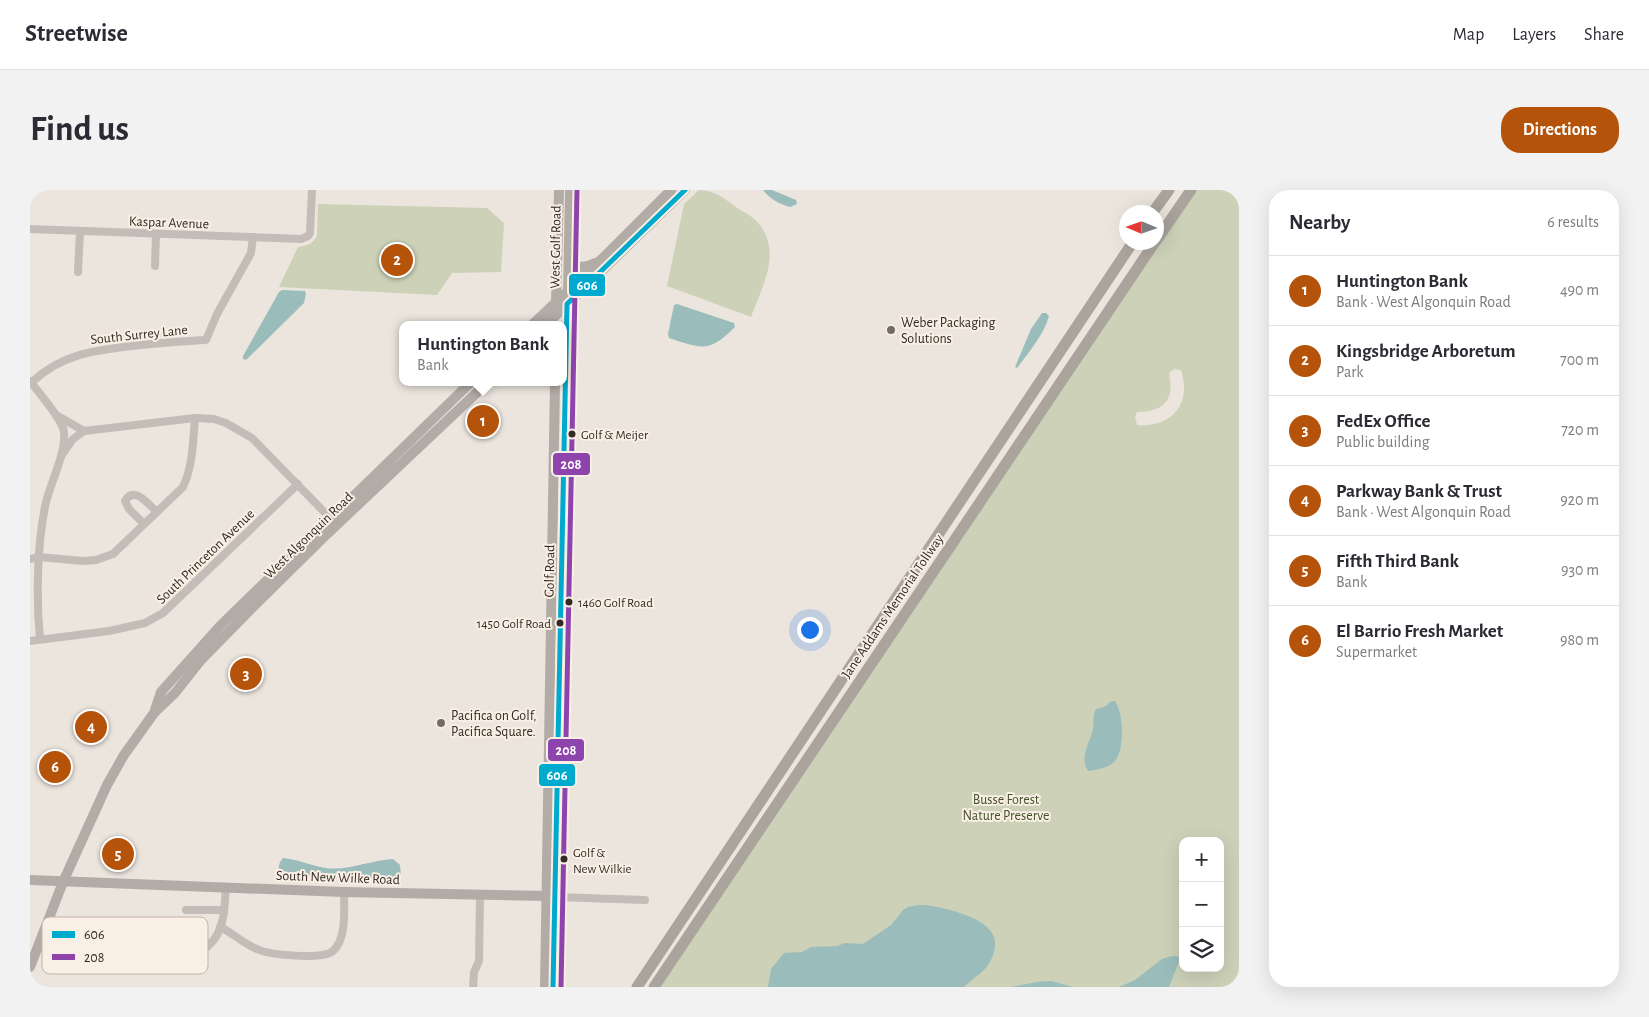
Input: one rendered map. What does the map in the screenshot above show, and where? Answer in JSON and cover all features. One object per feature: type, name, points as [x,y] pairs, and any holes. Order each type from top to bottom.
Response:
[{"type":"highway","points":[[1149,205],[1159,190]]},
{"type":"highway","points":[[1158,205],[1169,190]]},
{"type":"highway","name":"Jane Addams Memorial Tollway","points":[[1164,230],[1191,190]]},
{"type":"highway","name":"Jane Addams Memorial Tollway","points":[[637,987],[1127,250]]},
{"type":"highway","name":"Jane Addams Memorial Tollway","points":[[654,987],[1151,250]]},
{"type":"main road","name":"West Golf Road","points":[[556,302],[559,190]]},
{"type":"main road","name":"West Golf Road","points":[[567,304],[570,190]]},
{"type":"main road","points":[[536,321],[671,190]]},
{"type":"main road","points":[[556,320],[567,304],[685,190]]},
{"type":"main road","points":[[568,258],[571,263],[579,267],[585,267],[600,261]]},
{"type":"main road","points":[[556,302],[556,320]]},
{"type":"main road","name":"Golf Road","points":[[567,304],[567,321]]},
{"type":"main road","name":"West Algonquin Road","points":[[334,522],[467,386]]},
{"type":"main road","name":"West Algonquin Road","points":[[50,917],[63,882],[107,786],[124,755],[154,713],[161,692],[220,626],[484,386]]},
{"type":"main road","name":"Golf Road","points":[[553,987],[550,896],[555,386]]},
{"type":"main road","name":"Golf Road","points":[[544,987],[562,656],[566,386]]},
{"type":"main road","name":"South New Wilke Road","points":[[30,880],[344,892],[550,896]]},
{"type":"main road","name":"West Algonquin Road","points":[[30,968],[42,937]]},
{"type":"street","name":"Kaspar Avenue","points":[[30,228],[301,239],[310,233],[312,190]]},
{"type":"street","points":[[78,272],[80,231]]},
{"type":"street","points":[[155,266],[156,234]]},
{"type":"street","name":"South Surrey Lane","points":[[30,382],[57,363],[96,350],[206,340],[251,253],[253,237]]},
{"type":"street","points":[[30,382],[64,431],[61,456],[46,502],[39,557],[38,615],[40,640]]},
{"type":"street","points":[[54,414],[84,431]]},
{"type":"street","points":[[61,456],[73,439],[84,431],[195,418],[214,419],[252,438],[334,522]]},
{"type":"street","points":[[30,559],[39,557],[83,561],[96,560],[113,554],[183,487],[189,474],[193,453],[195,418]]},
{"type":"street","name":"South Princeton Avenue","points":[[30,641],[110,631],[145,623],[163,613],[298,484]]},
{"type":"street","points":[[144,524],[129,509],[125,502],[128,496],[138,495],[157,512]]},
{"type":"street","points":[[208,946],[220,927],[226,887]]},
{"type":"street","points":[[220,927],[260,951],[305,956],[328,954],[334,951],[343,932],[344,892]]},
{"type":"street","points":[[473,987],[474,972],[479,961],[480,895]]},
{"type":"street","name":"South New Wilke Road","points":[[550,896],[645,900]]},
{"type":"street","points":[[186,910],[224,910]]},
{"type":"green space","points":[[699,190],[719,196],[751,216],[765,234],[770,258],[768,270],[751,317],[667,286],[684,204]]},
{"type":"green space","name":"Busse Forest Nature Preserve","points":[[1192,190],[1239,190],[1239,987],[654,987],[1151,250],[1164,250],[1164,231]],"holes":[[[1174,369],[1181,370],[1184,393],[1176,411],[1169,418],[1160,422],[1149,425],[1137,425],[1135,417],[1137,412],[1154,410],[1161,407],[1169,397],[1169,373]]]},
{"type":"green space","points":[[318,204],[487,208],[504,223],[501,272],[452,273],[437,295],[279,287],[298,247],[312,243],[317,235]]},
{"type":"water","points":[[763,190],[772,190],[796,200],[797,204],[790,207],[782,204],[772,199]]},
{"type":"water","points":[[282,290],[305,291],[304,303],[246,360],[243,359],[279,292]]},
{"type":"water","points":[[677,304],[734,323],[735,327],[718,341],[705,346],[690,345],[669,338],[668,334],[674,305]]},
{"type":"water","points":[[1042,313],[1046,313],[1049,316],[1047,323],[1035,344],[1017,368],[1015,367],[1031,329]]},
{"type":"water","points":[[1115,701],[1118,707],[1122,723],[1122,741],[1118,757],[1109,766],[1088,771],[1085,755],[1093,729],[1096,709],[1104,707]]},
{"type":"water","points":[[283,858],[334,869],[393,859],[400,865],[401,875],[398,879],[281,874],[279,866]]},
{"type":"water","points":[[919,905],[942,908],[969,916],[978,920],[991,932],[995,940],[995,949],[991,960],[982,972],[964,987],[768,987],[771,969],[784,953],[802,952],[811,947],[837,946],[845,943],[863,944],[891,925],[903,910]]},
{"type":"water","points":[[1172,956],[1179,958],[1169,987],[1119,987],[1135,980],[1162,959]]},
{"type":"water","points":[[1051,981],[1073,987],[1011,987],[1037,982]]},
{"type":"transit line","name":"208","points":[[561,987],[577,190]]},
{"type":"transit line","name":"606","points":[[567,321],[567,304],[685,190]]},
{"type":"transit line","name":"606","points":[[553,987],[565,386]]},
{"type":"place","name":"Kingsbridge Arboretum","points":[[397,260]]},
{"type":"place","name":"Weber Packaging Solutions","points":[[891,330]]},
{"type":"place","name":"Huntington Bank","points":[[483,421]]},
{"type":"place","name":"Golf & Meijer","points":[[572,434]]},
{"type":"place","name":"1460 Golf Road","points":[[569,602]]},
{"type":"place","name":"1450 Golf Road","points":[[560,623]]},
{"type":"place","name":"FedEx Office","points":[[246,674]]},
{"type":"place","name":"Pacifica on Golf, Pacifica Square.","points":[[441,723]]},
{"type":"place","name":"Parkway Bank & Trust","points":[[91,727]]},
{"type":"place","name":"El Barrio Fresh Market","points":[[55,767]]},
{"type":"place","name":"Fifth Third Bank","points":[[118,854]]},
{"type":"place","name":"Golf & New Wilkie","points":[[564,859]]}]
